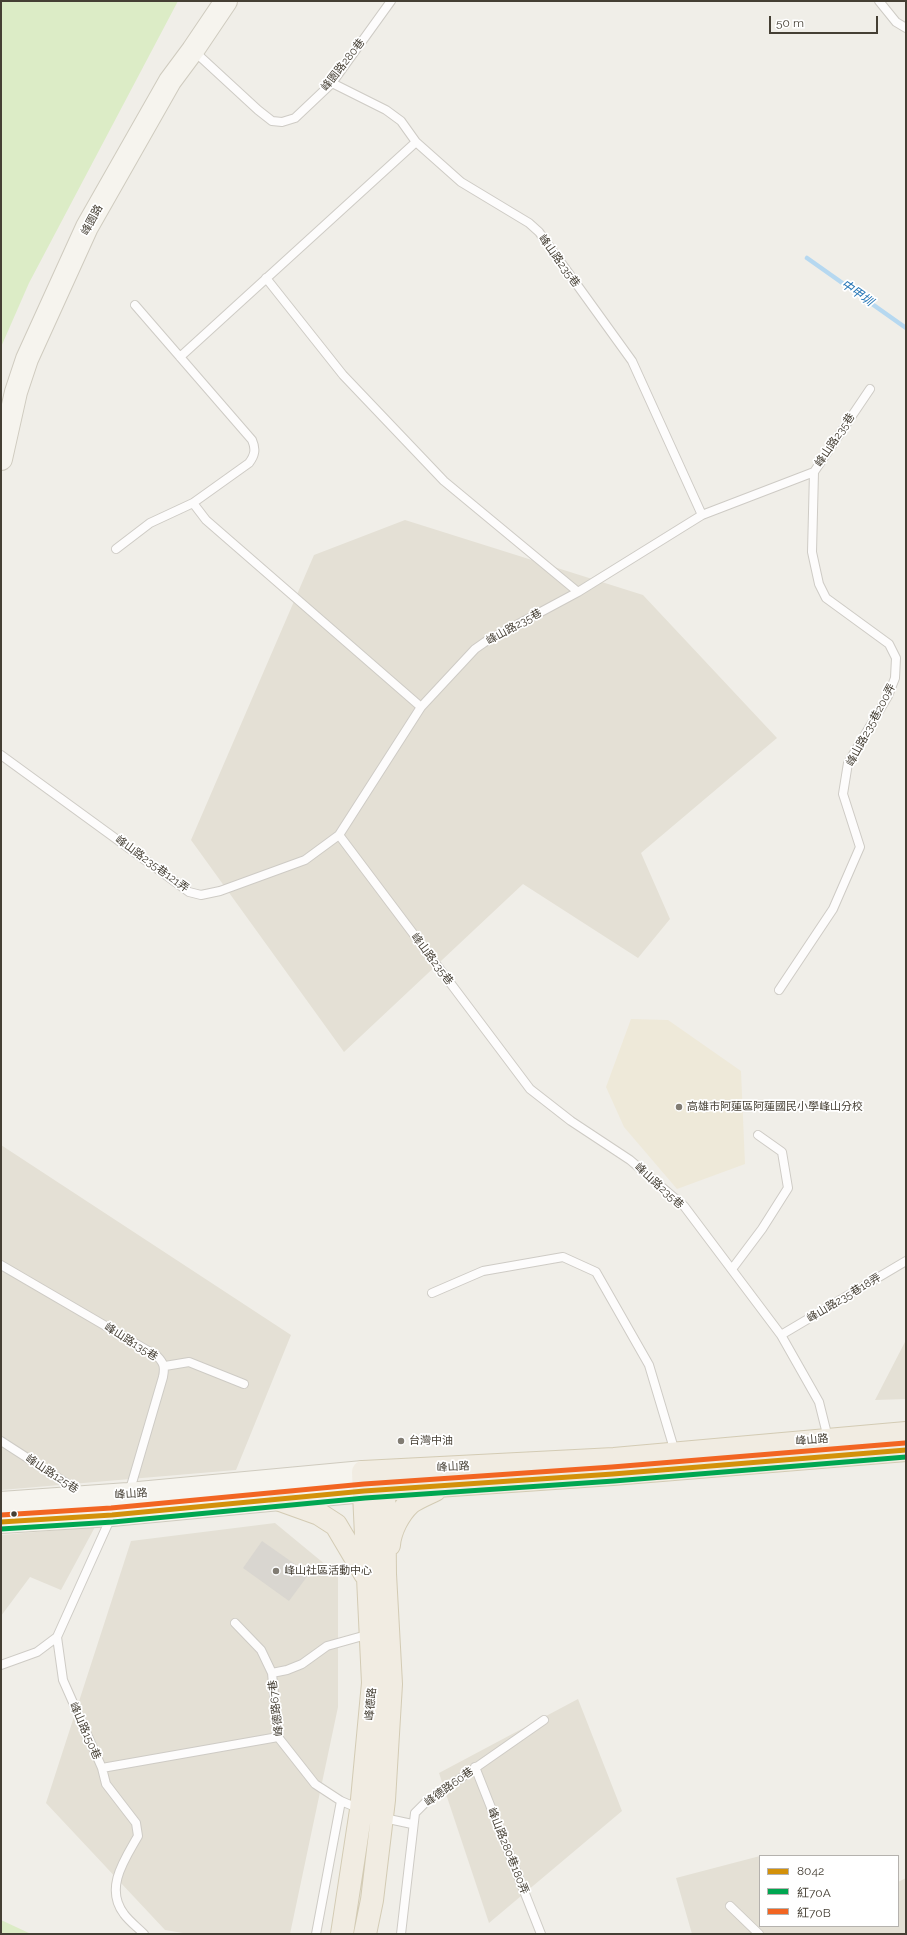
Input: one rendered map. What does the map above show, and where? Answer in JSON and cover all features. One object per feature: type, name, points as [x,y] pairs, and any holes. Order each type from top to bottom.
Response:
[{"type":"main road","name":"峰山路","points":[[374,1481],[441,1487],[829,1448],[906,1433]]},
{"type":"main road","name":"峰山路","points":[[374,1481],[676,1453],[829,1448],[906,1450]]},
{"type":"main road","name":"峰德路","points":[[365,1934],[372,1900],[373,1683],[371,1634],[376,1575],[374,1481]]},
{"type":"main road","points":[[376,1575],[390,1535],[398,1519],[410,1503],[441,1487]]},
{"type":"main road","points":[[280,1500],[319,1514],[336,1525],[376,1575]]},
{"type":"main road","name":"峰德路","points":[[342,1934],[372,1814],[391,1684],[376,1575]]},
{"type":"street","name":"峰園路","points":[[1,460],[16,392],[27,359],[87,227],[170,81],[226,1]]},
{"type":"street","name":"峰山路","points":[[1,1503],[97,1509],[128,1494],[374,1481]]},
{"type":"street","name":"峰山路","points":[[1,1522],[97,1509],[280,1500],[374,1481]]},
{"type":"lane","name":"峰園路280巷","points":[[193,50],[258,110],[272,121],[282,122],[295,118],[332,83],[392,1]]},
{"type":"lane","points":[[879,1],[896,22],[906,28]]},
{"type":"lane","name":"峰山路235巷","points":[[332,83],[386,110],[401,122],[416,142],[461,182],[530,223],[539,232],[632,361],[702,515]]},
{"type":"lane","points":[[180,357],[416,142]]},
{"type":"lane","points":[[266,278],[343,375],[444,481],[578,592]]},
{"type":"lane","points":[[116,549],[150,523],[193,503],[249,463],[254,456],[255,448],[252,440],[135,305]]},
{"type":"lane","name":"峰山路235巷","points":[[829,1448],[819,1402],[781,1335],[684,1206],[630,1160],[571,1120],[530,1089],[339,835],[421,707],[475,649],[485,642],[578,592],[702,515],[814,472],[870,389]]},
{"type":"lane","name":"峰山路235巷200弄","points":[[779,990],[833,909],[860,847],[843,794],[848,764],[888,696],[896,678],[896,658],[889,644],[826,598],[819,584],[812,552],[814,472]]},
{"type":"lane","points":[[193,503],[206,520],[421,707]]},
{"type":"lane","name":"峰山路235巷121弄","points":[[1,755],[189,892],[201,895],[220,891],[305,860],[339,835]]},
{"type":"lane","points":[[732,1269],[762,1229],[788,1188],[782,1152],[758,1135]]},
{"type":"lane","points":[[432,1292],[484,1271],[563,1258],[596,1272],[649,1365],[676,1453]]},
{"type":"lane","name":"峰山路235巷18弄","points":[[781,1335],[906,1261]]},
{"type":"lane","name":"峰山路135巷","points":[[1,1265],[157,1356],[165,1366],[128,1494]]},
{"type":"lane","points":[[165,1366],[189,1362],[244,1384]]},
{"type":"lane","name":"峰山路125巷","points":[[1,1441],[97,1509]]},
{"type":"lane","points":[[1,1665],[37,1652],[57,1638],[97,1509]]},
{"type":"lane","name":"峰德路67巷","points":[[234,1623],[261,1650],[272,1673],[278,1737],[315,1784],[341,1801],[372,1814],[412,1824]]},
{"type":"lane","points":[[272,1673],[287,1670],[302,1664],[327,1646],[371,1634]]},
{"type":"lane","name":"峰山路150巷","points":[[57,1638],[63,1680],[102,1768],[109,1790],[136,1823],[138,1829],[138,1836],[118,1872],[117,1898],[123,1913],[144,1934]]},
{"type":"lane","name":"峰德路60巷","points":[[401,1934],[412,1824],[415,1813],[425,1803],[544,1720]]},
{"type":"lane","points":[[102,1768],[278,1737]]},
{"type":"lane","name":"峰山路280巷180弄","points":[[475,1767],[541,1934]]},
{"type":"lane","points":[[316,1934],[341,1801]]},
{"type":"lane","points":[[730,1906],[759,1934]]},
{"type":"shaded area","points":[[405,520],[643,595],[777,738],[641,853],[670,919],[638,958],[523,884],[344,1052],[191,840],[314,555]]},
{"type":"shaded area","name":"高雄市阿蓮區阿蓮國民小學峰山分校","points":[[631,1019],[668,1020],[741,1071],[745,1164],[677,1189],[624,1127],[606,1087]]},
{"type":"shaded area","points":[[1,1145],[291,1335],[236,1470],[1,1490]]},
{"type":"shaded area","points":[[906,1340],[906,1399],[875,1400]]},
{"type":"shaded area","points":[[275,1523],[338,1575],[338,1707],[290,1934],[189,1934],[165,1930],[46,1803],[131,1541]]},
{"type":"shaded area","points":[[95,1527],[61,1590],[30,1577],[1,1616],[1,1535]]},
{"type":"shaded area","points":[[578,1699],[622,1811],[489,1923],[439,1773]]},
{"type":"shaded area","points":[[759,1856],[759,1927],[899,1927],[899,1882],[906,1878],[906,1934],[692,1934],[676,1878]]},
{"type":"green space","points":[[1,1],[178,1],[29,283],[1,347]]},
{"type":"green space","points":[[1,1920],[31,1934],[1,1934]]},
{"type":"building","name":"峰山社區活動中心","points":[[262,1541],[309,1574],[289,1601],[243,1568]]},
{"type":"waterway","name":"中甲圳","points":[[807,258],[906,328]]},
{"type":"transit line","name":"紅70B","points":[[1,1515],[111,1508],[364,1484],[612,1467],[905,1443]]},
{"type":"transit line","name":"8042","points":[[1,1522],[112,1515],[364,1491],[613,1474],[906,1450]]},
{"type":"transit line","name":"紅70A","points":[[1,1529],[113,1522],[365,1498],[614,1481],[906,1457]]},
{"type":"place","name":"高雄市阿蓮區阿蓮國民小學峰山分校","points":[[679,1107]]},
{"type":"place","name":"台灣中油","points":[[401,1441]]},
{"type":"place","name":"峰山社區活動中心","points":[[276,1571]]}]
